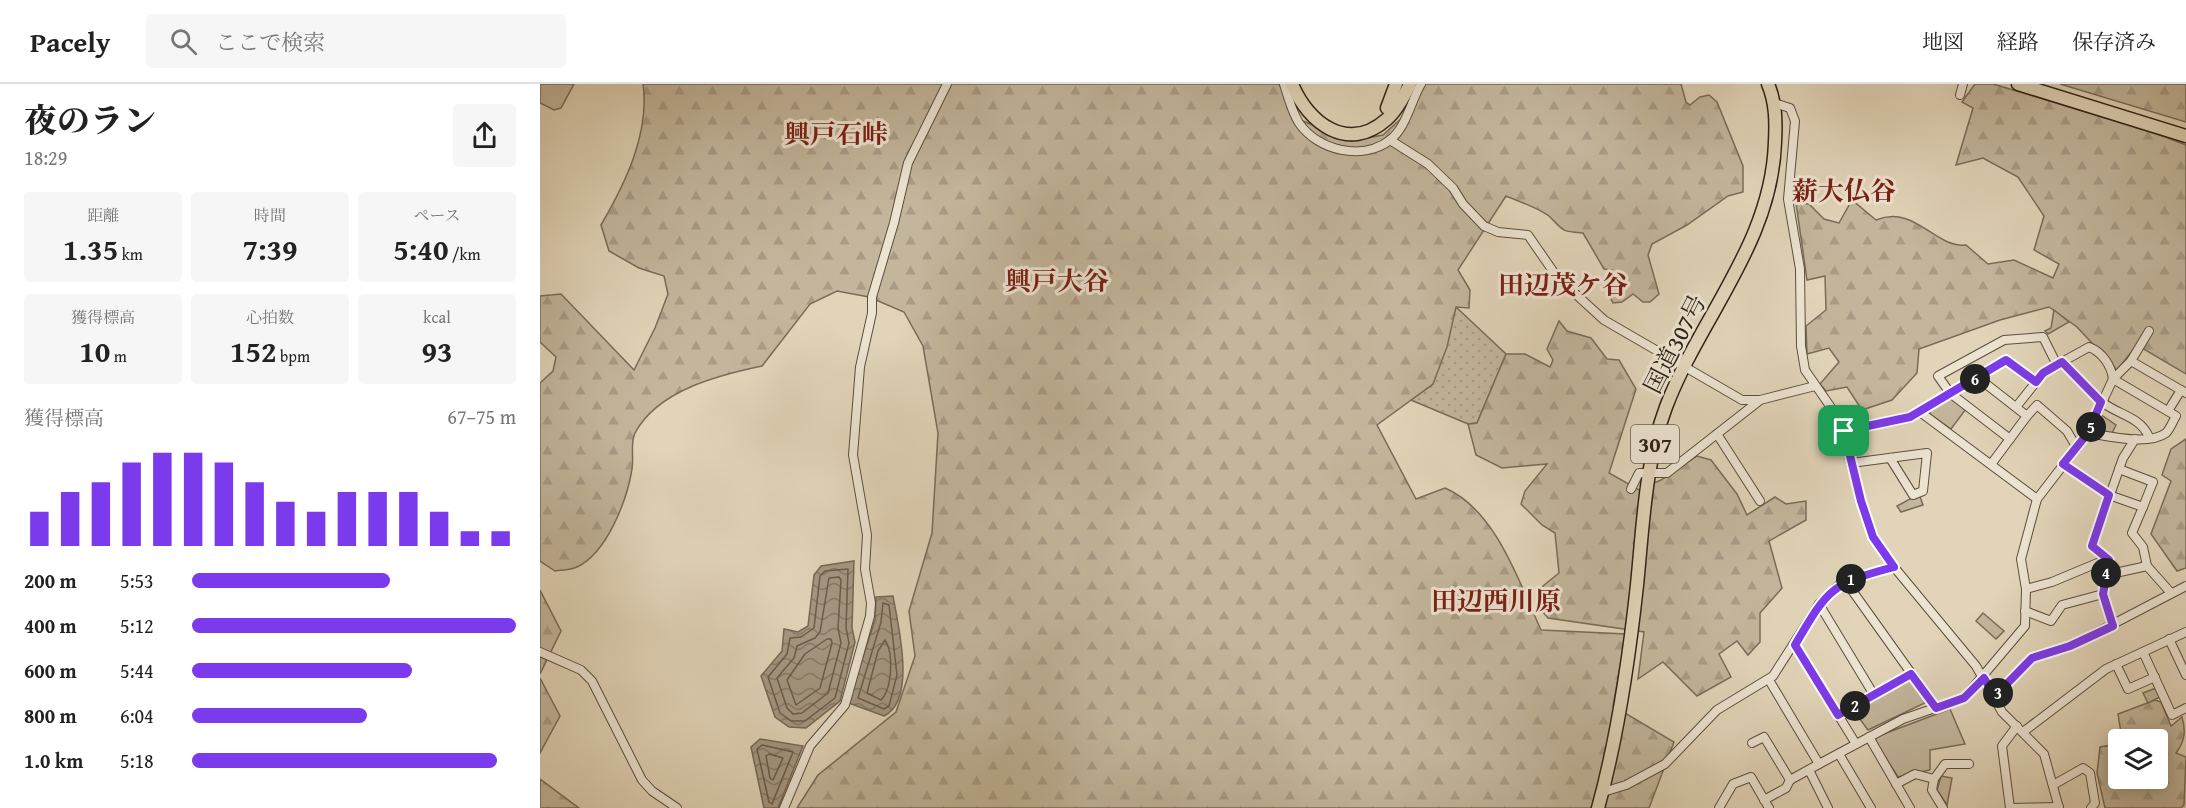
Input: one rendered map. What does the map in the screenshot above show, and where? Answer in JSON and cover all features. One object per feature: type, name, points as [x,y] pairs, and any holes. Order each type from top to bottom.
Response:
[{"type":"highway","points":[[1292,84],[1300,104],[1315,121],[1328,129],[1345,134],[1368,131],[1383,122],[1410,84]]},
{"type":"highway","points":[[1299,84],[1303,96],[1318,115],[1334,125],[1351,127],[1369,123],[1383,113],[1392,100],[1396,84]]},
{"type":"highway","name":"国道307号","points":[[1598,808],[1603,792],[1632,632],[1649,472],[1665,408],[1684,366],[1741,265],[1758,228],[1774,168],[1774,103],[1768,84]]},
{"type":"highway","points":[[2018,84],[2186,134]]},
{"type":"highway","points":[[2033,84],[2186,134]]},
{"type":"street","points":[[784,808],[810,746],[845,705],[870,616],[871,603],[865,580],[867,535],[853,455],[860,367],[872,313],[874,284],[894,223],[908,164],[947,84]]},
{"type":"street","points":[[1284,84],[1300,124],[1313,136],[1348,153],[1365,151],[1390,140],[1405,119],[1421,84]]},
{"type":"street","points":[[1960,95],[1963,84]]},
{"type":"street","points":[[1774,103],[1790,108],[1795,121],[1788,199],[1800,269],[1801,346],[1805,370],[1839,419],[1844,431],[1873,537],[1894,567],[1984,678],[2001,712],[2020,729],[2044,754],[2059,808],[2010,808],[2001,746],[2020,729],[2106,669],[2186,632]]},
{"type":"street","points":[[1390,140],[1428,164],[1453,188],[1462,204],[1484,226],[1498,232],[1528,235],[1557,277],[1604,320],[1742,400],[1760,400],[1815,386]]},
{"type":"street","points":[[1764,800],[1786,788],[1790,780],[1903,719],[1964,698],[1984,678],[2025,626],[2026,589],[2021,559],[2037,499],[2088,433],[2113,379],[2131,361],[2149,331]]},
{"type":"street","points":[[2010,439],[1950,393],[1938,376],[2004,340],[2043,337],[2060,363],[2101,402],[2136,420],[2145,428],[2149,437]]},
{"type":"street","points":[[2016,408],[2043,373],[2089,347],[2099,351],[2112,372],[2113,379]]},
{"type":"street","points":[[1844,431],[1887,423],[1920,412],[2006,360],[2036,382]]},
{"type":"street","points":[[2131,361],[2183,391],[2168,411]]},
{"type":"street","points":[[1977,377],[2027,416]]},
{"type":"street","points":[[2088,433],[2134,439],[2149,437],[2167,432],[2176,416],[2113,379]]},
{"type":"street","points":[[1631,489],[1639,473],[1667,473],[1760,400]]},
{"type":"street","points":[[1992,463],[2037,405],[2067,430],[2077,448]]},
{"type":"street","points":[[1920,412],[1992,463],[2037,499]]},
{"type":"street","points":[[1717,434],[1760,501]]},
{"type":"street","points":[[2113,626],[2103,594],[2109,560],[2092,546],[2119,469],[2134,439]]},
{"type":"street","points":[[1851,463],[1927,453],[1923,491],[1912,495],[1890,458]]},
{"type":"street","points":[[2063,464],[2109,495],[2143,507]]},
{"type":"street","points":[[2119,469],[2152,482],[2132,533],[2143,548],[2147,566],[2171,593]]},
{"type":"street","points":[[2026,589],[2052,582],[2107,558]]},
{"type":"street","points":[[2106,575],[2147,566]]},
{"type":"street","points":[[1603,792],[1626,785],[1665,764],[1728,701],[1768,680],[1795,645],[1819,604],[1846,582],[1894,567]]},
{"type":"street","points":[[1846,582],[1936,708]]},
{"type":"street","points":[[1995,696],[2032,658],[2070,646],[2113,626],[2186,586]]},
{"type":"street","points":[[2025,611],[2051,621],[2061,605],[2103,594]]},
{"type":"street","points":[[1819,604],[1874,695]]},
{"type":"street","points":[[2169,639],[2185,672]]},
{"type":"street","points":[[1795,645],[1856,744]]},
{"type":"street","points":[[540,652],[581,670],[592,681],[642,780],[652,791],[677,808]]},
{"type":"street","points":[[2143,652],[2172,715],[2186,708]]},
{"type":"street","points":[[2116,664],[2128,689],[2155,677]]},
{"type":"street","points":[[1838,715],[1911,674]]},
{"type":"street","points":[[1768,680],[1819,764]]},
{"type":"street","points":[[1752,743],[1764,737],[1790,780]]},
{"type":"street","points":[[1869,737],[1910,808]]},
{"type":"street","points":[[1839,753],[1870,808]]},
{"type":"street","points":[[1943,808],[1932,790],[1935,779],[1945,764],[1969,764]]},
{"type":"street","points":[[2053,785],[2083,768],[2090,773],[2095,803],[2091,808]]},
{"type":"street","points":[[1809,770],[1828,808]]},
{"type":"street","points":[[1896,784],[1915,774],[1935,779]]},
{"type":"street","points":[[1719,808],[1733,784],[1750,777],[1769,808]]},
{"type":"green space","points":[[540,84],[574,84],[561,108],[554,110],[540,103]]},
{"type":"green space","points":[[643,84],[1279,84],[1296,118],[1351,141],[1383,135],[1404,116],[1425,84],[1681,84],[1686,102],[1690,105],[1700,97],[1709,95],[1717,102],[1743,166],[1743,192],[1728,196],[1687,225],[1652,244],[1648,255],[1659,294],[1650,302],[1643,302],[1633,294],[1622,302],[1613,303],[1605,286],[1606,279],[1612,270],[1604,269],[1583,233],[1564,230],[1542,211],[1506,196],[1458,270],[1470,290],[1469,308],[1456,307],[1447,347],[1433,384],[1377,425],[1416,499],[1445,488],[1463,498],[1492,530],[1504,549],[1541,630],[1626,634],[1613,706],[1674,742],[1649,808],[797,808],[818,775],[896,712],[915,656],[909,611],[932,533],[938,433],[923,346],[904,312],[869,297],[837,291],[810,304],[762,366],[727,374],[691,387],[674,395],[645,418],[635,433],[632,446],[632,469],[620,510],[606,538],[588,560],[575,568],[555,571],[540,561],[540,383],[553,371],[556,357],[540,342],[540,296],[561,294],[634,370],[655,328],[668,294],[664,276],[639,268],[609,251],[601,225],[619,193],[634,158],[643,121]]},
{"type":"green space","points":[[1975,84],[1993,84],[2145,129],[2186,145],[2186,374],[2137,345],[2117,370],[2077,327],[2049,307],[2000,320],[1919,349],[1917,373],[1892,400],[1862,410],[1847,387],[1826,391],[1820,384],[1839,362],[1829,348],[1807,354],[1806,326],[1826,310],[1825,276],[1807,280],[1796,203],[1809,204],[1824,219],[1839,223],[1852,200],[1876,220],[1890,217],[1913,222],[1944,240],[1966,245],[1988,264],[2014,260],[2053,278],[2059,264],[2034,250],[2044,216],[2018,177],[1983,158],[1956,165],[1973,108],[1962,102]]},
{"type":"green space","points":[[2060,84],[2186,84],[2186,122]]},
{"type":"green space","points":[[1456,307],[1506,354],[1477,423],[1468,424],[1411,400],[1433,384]]},
{"type":"green space","points":[[2054,310],[2069,322],[2048,334],[2045,331],[2051,328]]},
{"type":"green space","points":[[1559,321],[1567,331],[1591,338],[1607,359],[1619,360],[1636,389],[1609,473],[1639,490],[1661,480],[1697,456],[1711,460],[1737,494],[1747,515],[1775,497],[1786,504],[1806,501],[1806,520],[1769,541],[1782,588],[1760,613],[1760,642],[1748,655],[1737,641],[1719,654],[1731,677],[1697,696],[1663,662],[1638,679],[1644,632],[1548,618],[1537,605],[1543,586],[1559,573],[1555,533],[1542,525],[1521,504],[1525,491],[1547,464],[1502,468],[1476,455],[1468,424],[1477,423],[1506,354],[1525,354],[1550,367],[1553,360],[1547,349]]},
{"type":"green space","points":[[1950,398],[1966,409],[1951,429],[1930,414],[1930,410]]},
{"type":"green space","points":[[2100,414],[2116,425],[2112,433],[2096,430],[2093,426]]},
{"type":"green space","points":[[2186,439],[2186,568],[2177,571],[2151,534],[2171,481],[2162,475],[2171,449]]},
{"type":"green space","points":[[1919,494],[1923,505],[1901,512],[1897,506]]},
{"type":"green space","points":[[540,590],[561,631],[540,674]]},
{"type":"green space","points":[[1983,613],[2004,631],[1996,639],[1976,621]]},
{"type":"green space","points":[[1911,674],[1929,701],[1868,730],[1859,718],[1864,714],[1858,704]]},
{"type":"green space","points":[[540,678],[560,716],[540,753]]},
{"type":"green space","points":[[2156,688],[2160,697],[2148,703],[2143,693]]},
{"type":"green space","points":[[2155,700],[2161,702],[2171,726],[2182,717],[2184,736],[2176,753],[2186,757],[2184,805],[2181,808],[2105,808],[2097,773],[2100,747],[2108,746],[2108,789],[2168,789],[2168,729],[2120,729],[2118,714]]},
{"type":"green space","points":[[1950,709],[1965,744],[1930,750],[1930,770],[1898,777],[1873,738]]},
{"type":"green space","points":[[1941,776],[1952,778],[1947,805],[1937,790]]},
{"type":"green space","points":[[540,779],[579,808],[540,808]]},
{"type":"water","points":[[854,561],[852,628],[855,642],[840,701],[806,728],[789,727],[775,717],[761,676],[782,651],[784,629],[798,632],[808,626],[814,575],[821,566]]},
{"type":"water","points":[[893,596],[901,642],[903,679],[900,695],[894,707],[884,716],[851,704],[849,700],[875,620],[876,597]]},
{"type":"water","points":[[760,739],[803,746],[778,808],[764,808],[751,747]]},
{"type":"district","name":"興戸石峠","points":[[836,134]]},
{"type":"district","name":"薪大仏谷","points":[[1844,191]]},
{"type":"district","name":"興戸大谷","points":[[1057,281]]},
{"type":"district","name":"田辺茂ケ谷","points":[[1563,285]]},
{"type":"district","name":"田辺西川原","points":[[1496,601]]},
{"type":"route","points":[[2006,360],[2036,382],[2043,373],[2062,362],[2101,402],[2088,433],[2063,464],[2109,495],[2092,546],[2109,560],[2103,594],[2113,626],[2070,646],[2032,658],[1995,696],[1984,678],[1964,698],[1936,708],[1911,674],[1838,715],[1795,645],[1819,604],[1840,584],[1894,567],[1873,537],[1861,501],[1844,431],[1910,417],[2006,360]]}]
